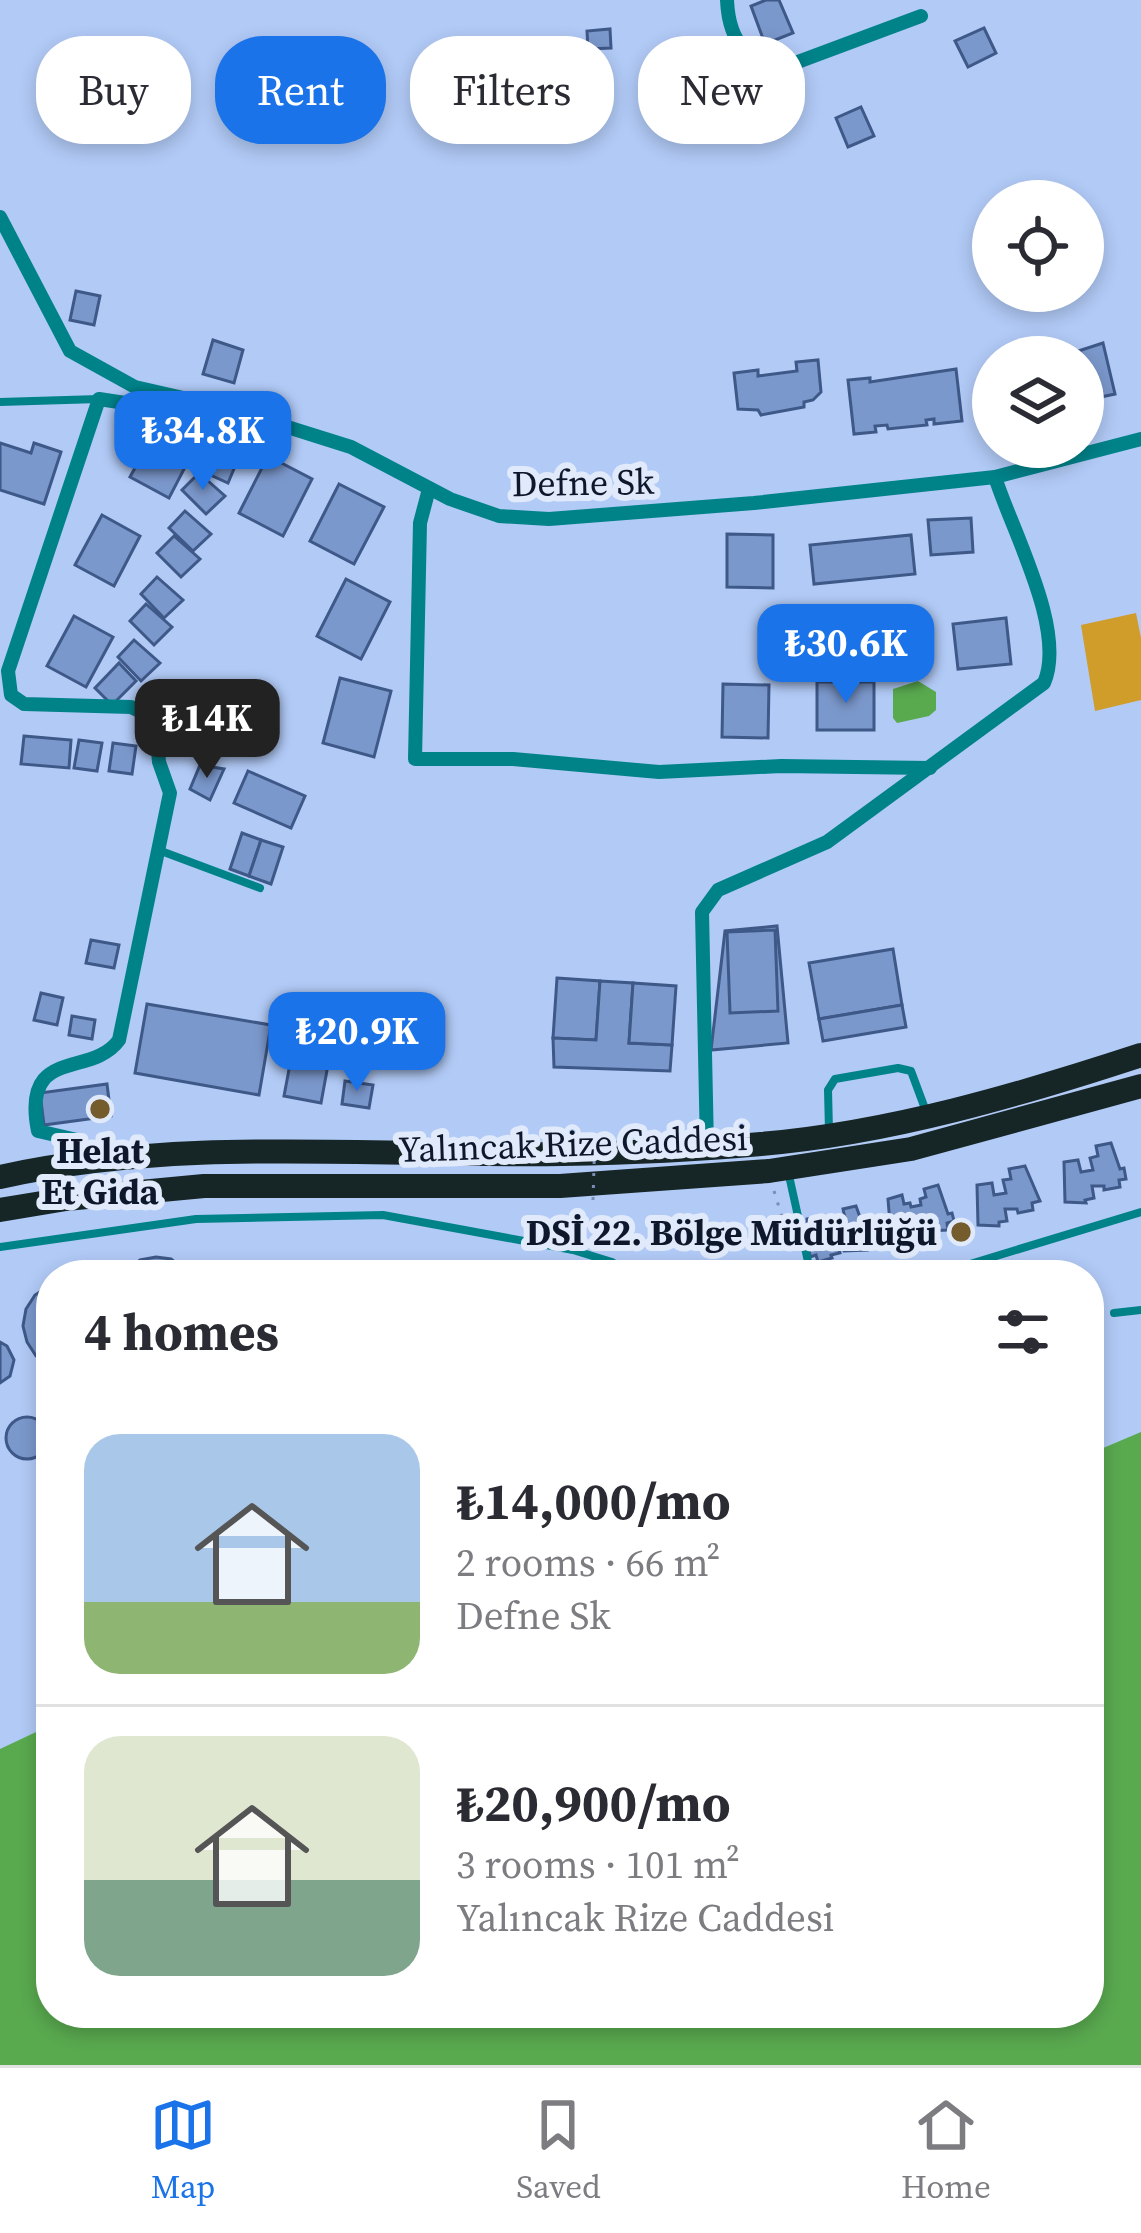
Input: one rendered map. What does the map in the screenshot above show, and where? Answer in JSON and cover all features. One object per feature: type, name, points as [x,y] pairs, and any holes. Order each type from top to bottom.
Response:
[{"type":"highway","name":"Yalıncak Rize Caddesi","points":[[0,1177],[85,1162],[197,1152],[564,1154],[764,1144],[927,1115],[1141,1055]]},
{"type":"highway","name":"Yalıncak Rize Caddesi","points":[[0,1210],[66,1198],[205,1186],[560,1186],[788,1169],[848,1162],[978,1134],[1141,1086]]},
{"type":"street","points":[[727,0],[728,20],[740,44],[755,60],[779,64],[795,63],[921,16]]},
{"type":"street","points":[[0,217],[70,350],[135,387],[230,409]]},
{"type":"street","points":[[85,1162],[77,1140],[38,1131],[36,1096],[45,1077],[62,1066],[112,1050],[118,1040],[170,794],[159,762],[157,729],[149,715],[131,707],[24,704],[9,689],[8,671],[99,399]]},
{"type":"street","name":"Defne Sk","points":[[99,399],[184,412],[230,409],[351,447],[429,489],[499,516],[549,519],[995,477],[1141,439]]},
{"type":"street","points":[[706,1147],[703,912],[718,890],[827,842],[1044,683],[1051,656],[1040,598],[995,477]]},
{"type":"street","points":[[429,489],[420,523],[416,759],[513,759],[659,772],[782,766],[930,767]]},
{"type":"lane","points":[[0,402],[99,399]]},
{"type":"lane","points":[[161,851],[260,888]]},
{"type":"lane","points":[[829,1134],[828,1090],[835,1079],[898,1068],[911,1071],[927,1115]]},
{"type":"lane","points":[[788,1169],[808,1260]]},
{"type":"lane","points":[[983,1260],[1141,1212]]},
{"type":"lane","points":[[0,1247],[196,1219],[383,1215],[605,1260]]},
{"type":"lane","points":[[1114,1313],[1141,1310]]},
{"type":"path","points":[[593,1199],[595,1134]]},
{"type":"shaded area","points":[[1136,613],[1141,700],[1095,711],[1081,625]]},
{"type":"shaded area","points":[[918,681],[936,692],[936,710],[897,723],[893,689]]},
{"type":"shaded area","points":[[1141,1432],[1141,2065],[0,2065],[0,1749],[36,1732],[36,2028],[1104,2028],[1104,1448]]},
{"type":"building","points":[[779,0],[793,33],[762,36],[751,6]]},
{"type":"building","points":[[984,28],[996,53],[968,67],[955,41]]},
{"type":"building","points":[[610,29],[610,36],[587,36],[587,31]]},
{"type":"building","points":[[861,107],[874,136],[848,147],[836,118]]},
{"type":"building","points":[[76,291],[100,296],[94,325],[70,320]]},
{"type":"building","points":[[213,340],[243,350],[234,383],[203,374]]},
{"type":"building","points":[[1104,347],[1115,394],[1104,396]]},
{"type":"building","points":[[818,360],[821,392],[804,402],[804,407],[761,415],[758,410],[738,409],[734,373],[758,370],[758,376],[797,371],[796,362]]},
{"type":"building","points":[[956,369],[962,421],[934,424],[934,419],[926,420],[927,425],[888,429],[887,425],[875,426],[876,432],[854,434],[848,380],[870,378],[870,382]]},
{"type":"building","points":[[157,428],[195,448],[169,498],[130,477]]},
{"type":"building","points":[[218,441],[241,452],[228,483],[206,473]]},
{"type":"building","points":[[0,443],[31,453],[34,443],[61,452],[44,504],[0,490]]},
{"type":"building","points":[[268,456],[312,479],[283,536],[239,513]]},
{"type":"building","points":[[199,473],[225,496],[206,514],[182,490]]},
{"type":"building","points":[[339,484],[384,507],[354,564],[310,541]]},
{"type":"building","points":[[185,511],[211,534],[193,551],[169,528]]},
{"type":"building","points":[[102,515],[140,536],[114,586],[75,565]]},
{"type":"building","points":[[971,518],[973,552],[931,555],[928,520]]},
{"type":"building","points":[[727,534],[773,535],[773,588],[727,587]]},
{"type":"building","points":[[911,535],[915,574],[814,584],[810,545]]},
{"type":"building","points":[[174,536],[200,559],[181,577],[157,553]]},
{"type":"building","points":[[157,577],[183,600],[164,618],[141,594]]},
{"type":"building","points":[[346,579],[390,602],[361,659],[317,636]]},
{"type":"building","points":[[146,604],[172,627],[154,645],[130,621]]},
{"type":"building","points":[[74,616],[113,637],[86,687],[47,666]]},
{"type":"building","points":[[1006,618],[1011,664],[958,669],[953,624]]},
{"type":"building","points":[[134,640],[160,663],[141,681],[118,657]]},
{"type":"building","points":[[119,663],[136,681],[112,705],[95,688]]},
{"type":"building","points":[[340,678],[391,691],[374,757],[323,743]]},
{"type":"building","points":[[817,682],[874,682],[874,730],[817,730]]},
{"type":"building","points":[[723,684],[769,685],[768,738],[722,737]]},
{"type":"building","points":[[24,736],[71,740],[69,768],[21,764]]},
{"type":"building","points":[[79,740],[102,743],[97,771],[74,768]]},
{"type":"building","points":[[113,743],[136,746],[132,774],[109,771]]},
{"type":"building","points":[[200,765],[224,769],[210,800],[190,789]]},
{"type":"building","points":[[248,771],[305,796],[291,828],[234,803]]},
{"type":"building","points":[[242,833],[261,840],[249,876],[230,869]]},
{"type":"building","points":[[261,840],[283,847],[271,884],[249,876]]},
{"type":"building","points":[[777,926],[788,1043],[711,1050],[725,931]]},
{"type":"building","points":[[775,930],[778,1011],[730,1013],[727,932]]},
{"type":"building","points":[[91,940],[119,945],[114,968],[86,963]]},
{"type":"building","points":[[893,949],[902,1005],[819,1019],[809,963]]},
{"type":"building","points":[[557,978],[600,981],[596,1040],[553,1038]]},
{"type":"building","points":[[600,981],[633,983],[629,1043],[672,1045],[670,1071],[554,1067],[553,1038],[596,1040]]},
{"type":"building","points":[[633,983],[676,986],[672,1045],[629,1043]]},
{"type":"building","points":[[41,993],[63,998],[57,1025],[34,1020]]},
{"type":"building","points":[[147,1004],[271,1025],[259,1095],[135,1073]]},
{"type":"building","points":[[902,1005],[906,1027],[823,1041],[819,1019]]},
{"type":"building","points":[[72,1016],[95,1020],[92,1039],[69,1035]]},
{"type":"building","points":[[297,1027],[313,1030],[320,1041],[332,1043],[321,1103],[284,1096]]},
{"type":"building","points":[[345,1081],[373,1085],[369,1108],[342,1104]]},
{"type":"building","points":[[107,1084],[111,1116],[44,1125],[40,1093]]},
{"type":"building","points":[[1111,1143],[1120,1169],[1124,1168],[1126,1179],[1119,1180],[1120,1187],[1092,1186],[1094,1198],[1086,1203],[1065,1202],[1064,1162],[1078,1160],[1081,1172],[1093,1170],[1090,1158],[1098,1156],[1096,1146]]},
{"type":"building","points":[[1025,1166],[1040,1201],[1032,1203],[1033,1210],[1005,1209],[1007,1221],[999,1226],[978,1225],[977,1185],[992,1183],[994,1195],[1006,1193],[1003,1180],[1011,1179],[1009,1169]]},
{"type":"building","points":[[938,1185],[954,1221],[947,1223],[948,1230],[925,1231],[922,1221],[918,1222],[921,1232],[913,1238],[899,1241],[897,1235],[891,1236],[888,1199],[902,1195],[904,1204],[921,1205],[924,1189]]},
{"type":"building","points":[[856,1206],[873,1241],[866,1243],[867,1250],[844,1251],[841,1241],[837,1242],[840,1253],[832,1258],[810,1257],[807,1219],[821,1216],[830,1228],[845,1218],[843,1209]]},
{"type":"building","points":[[36,1294],[36,1356],[23,1326]]},
{"type":"building","points":[[0,1342],[14,1360],[10,1376],[0,1383]]},
{"type":"building","points":[[19,1418],[35,1418],[36,1457],[19,1458],[7,1446],[7,1430]]},
{"type":"place","name":"Helat Et Gida","points":[[100,1109]]},
{"type":"place","name":"DSİ 22. Bölge Müdürlüğü","points":[[961,1232]]}]
